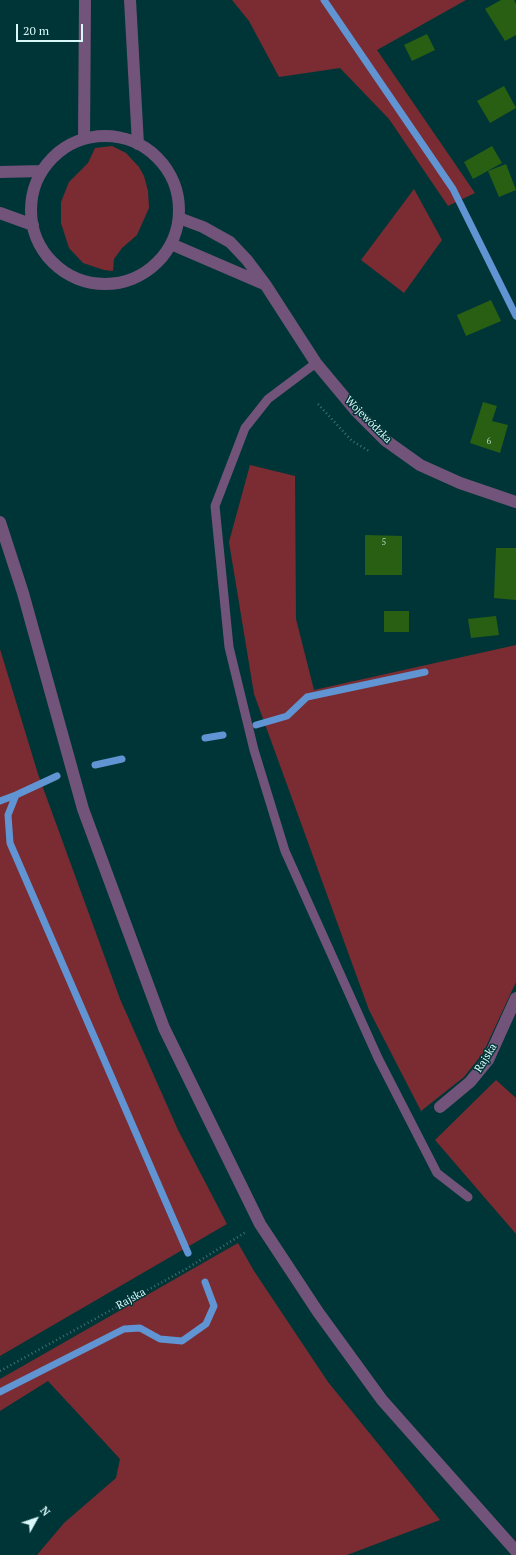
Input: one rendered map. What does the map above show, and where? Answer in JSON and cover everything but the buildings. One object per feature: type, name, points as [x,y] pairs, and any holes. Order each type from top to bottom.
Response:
[{"type":"street","points":[[84,139],[85,0]]},
{"type":"street","points":[[130,0],[138,144]]},
{"type":"street","points":[[111,136],[138,144],[156,156],[170,174],[178,195],[179,218],[171,244],[160,261],[144,273],[125,281],[110,284],[93,283],[78,279],[57,266],[41,248],[33,225],[32,201],[42,171],[57,153],[84,139],[111,136]]},
{"type":"street","points":[[0,172],[42,171]]},
{"type":"street","points":[[0,213],[33,225]]},
{"type":"street","name":"Wojewódzka","points":[[179,218],[203,227],[230,242],[247,260],[265,284],[316,363],[356,412],[385,440],[420,465],[460,483],[516,502]]},
{"type":"street","points":[[171,244],[265,284]]},
{"type":"street","points":[[0,522],[23,593],[83,809],[164,1028],[260,1224],[318,1312],[382,1400],[516,1551]]},
{"type":"street","name":"Rajska","points":[[440,1107],[470,1082],[488,1060],[516,998]]},
{"type":"lane","points":[[316,363],[268,399],[245,428],[215,506],[229,648],[254,750],[285,851],[378,1058],[437,1173],[468,1197]]},
{"type":"path","name":"Rajska","points":[[0,1371],[186,1269],[260,1224]]},
{"type":"shaded area","points":[[232,0],[466,0],[377,50],[475,193],[448,206],[389,119],[340,68],[279,77],[249,21]]},
{"type":"shaded area","points":[[112,146],[126,153],[139,167],[144,176],[148,191],[149,208],[137,235],[122,248],[114,259],[113,271],[104,270],[83,263],[69,248],[61,223],[61,202],[69,182],[88,163],[95,148]]},
{"type":"shaded area","points":[[414,189],[442,240],[404,293],[361,260]]},
{"type":"shaded area","points":[[250,465],[295,476],[296,619],[314,690],[516,645],[516,982],[483,1053],[464,1077],[421,1111],[369,1010],[254,694],[229,542]]},
{"type":"shaded area","points":[[0,649],[38,774],[120,999],[178,1130],[227,1224],[0,1356]]},
{"type":"shaded area","points":[[496,1080],[516,1098],[516,1234],[435,1140]]},
{"type":"shaded area","points":[[238,1243],[254,1271],[328,1382],[440,1520],[347,1555],[37,1555],[64,1523],[116,1478],[120,1459],[48,1381],[0,1411],[0,1379]]},
{"type":"waterway","points":[[324,0],[453,189],[516,316]]},
{"type":"waterway","points":[[256,725],[287,716],[307,697],[425,672]]},
{"type":"waterway","points":[[205,738],[223,735]]},
{"type":"waterway","points":[[95,765],[122,759]]},
{"type":"waterway","points":[[57,776],[16,795],[8,815],[10,843],[188,1253]]},
{"type":"waterway","points":[[0,801],[16,795]]},
{"type":"waterway","points":[[0,1392],[124,1329],[140,1328],[160,1339],[182,1341],[206,1324],[214,1306],[205,1282]]}]
